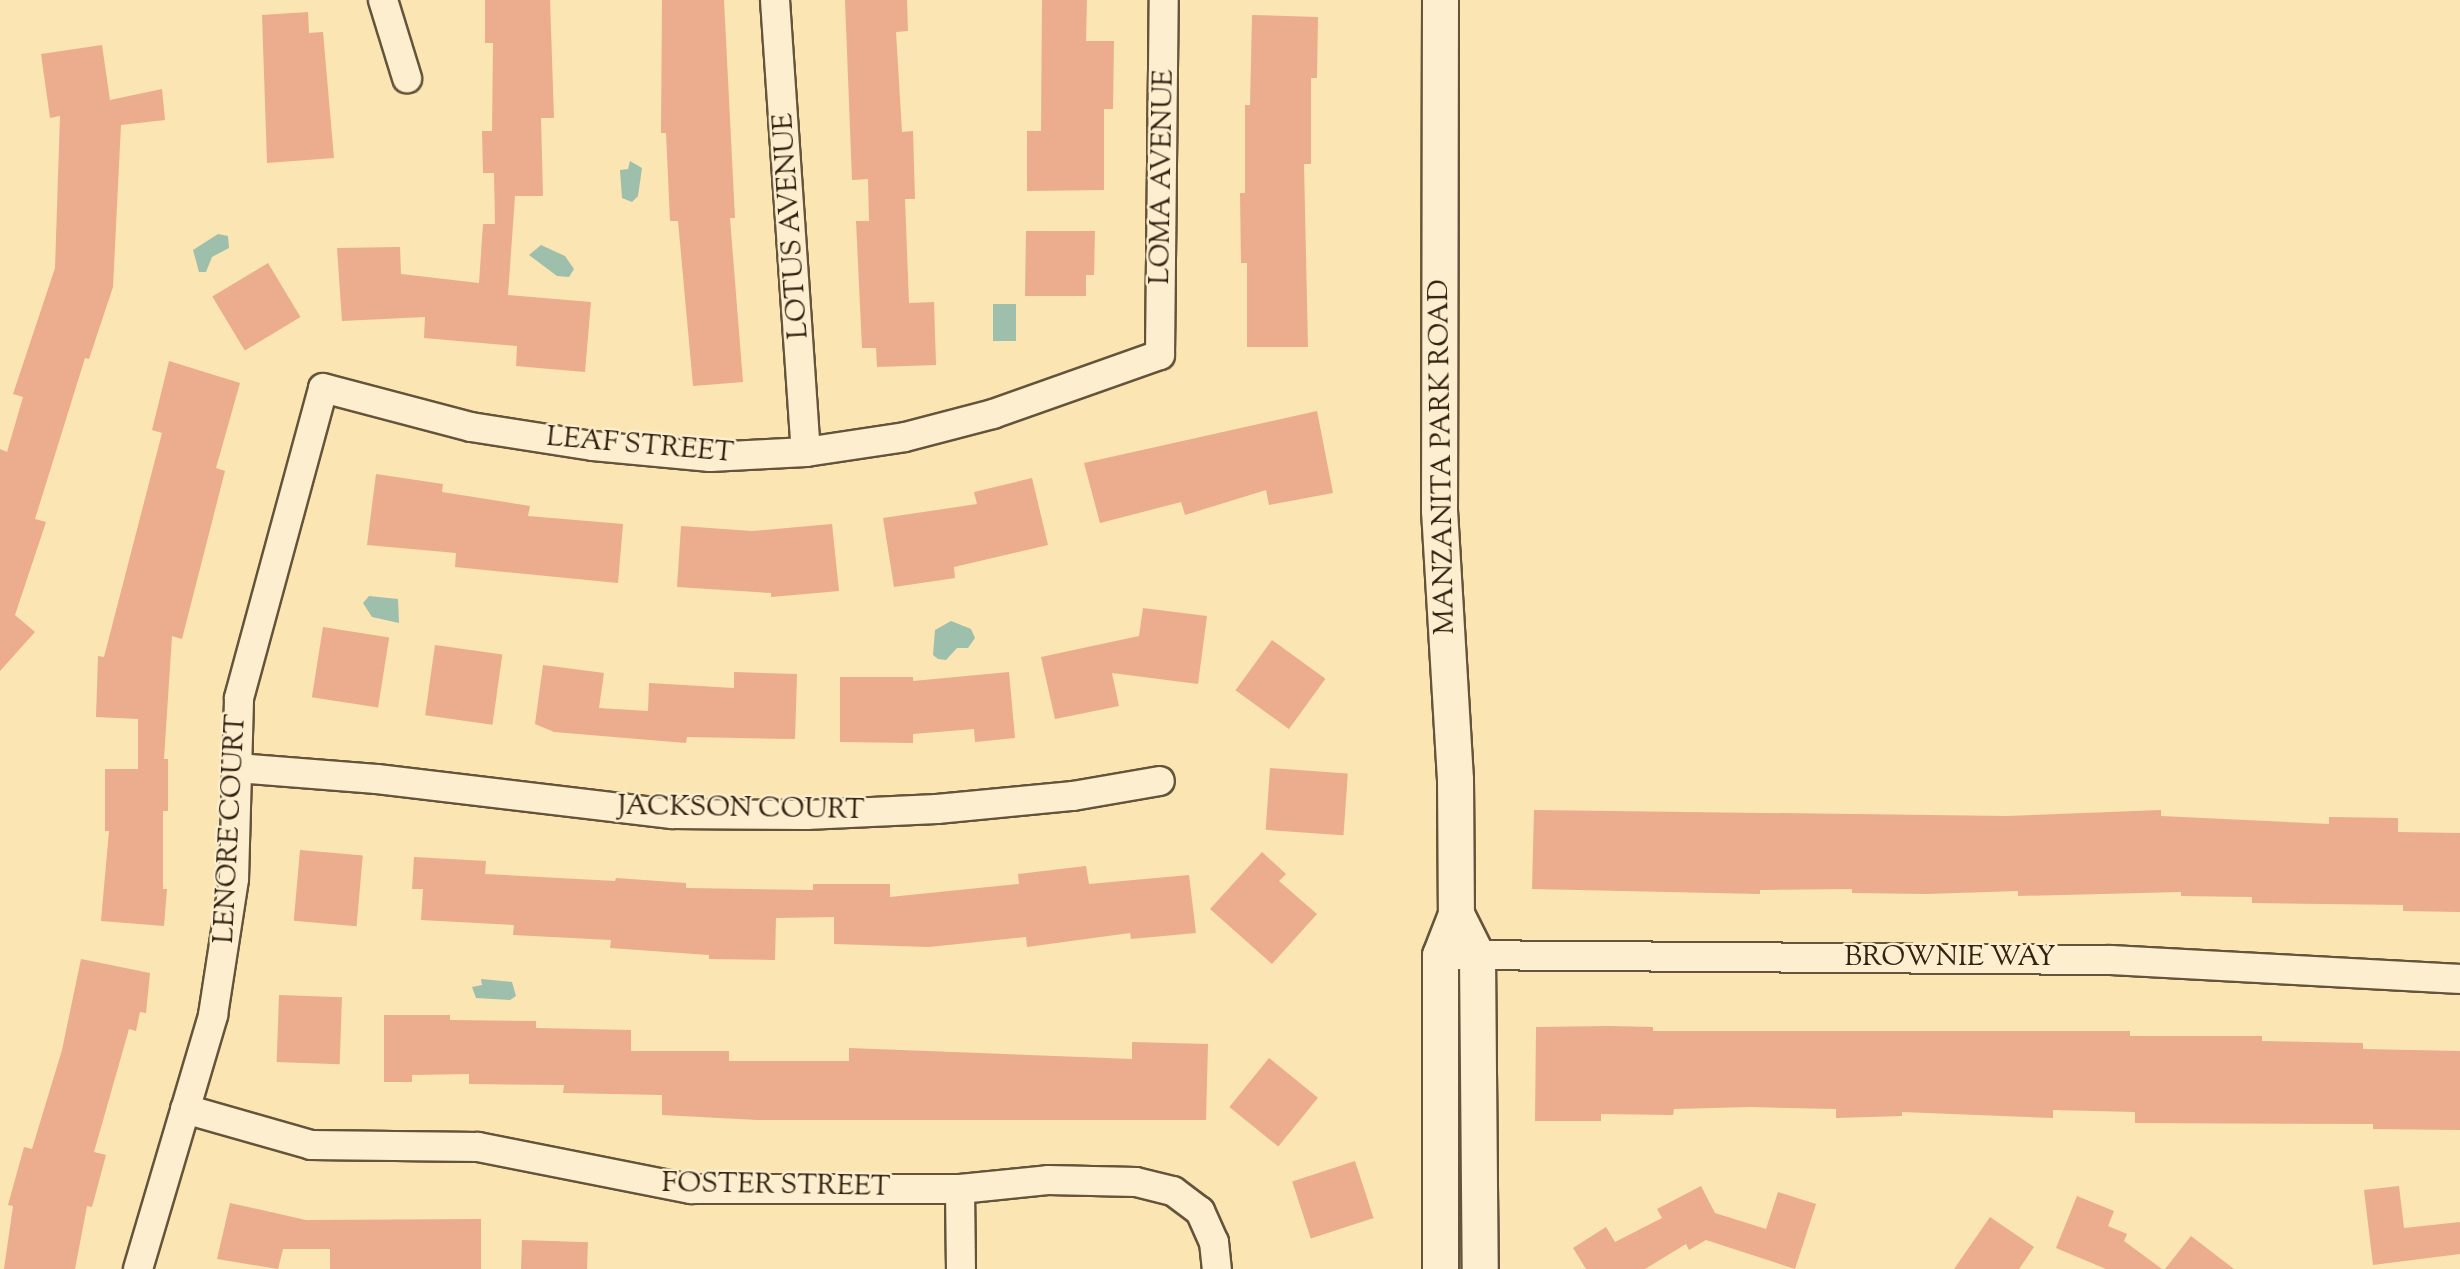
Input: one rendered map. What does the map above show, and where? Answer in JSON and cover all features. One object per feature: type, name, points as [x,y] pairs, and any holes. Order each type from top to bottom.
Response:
[{"type":"street","points":[[383,0],[407,78]]},
{"type":"street","name":"LOTUS AVENUE","points":[[775,0],[806,452]]},
{"type":"street","name":"LOMA AVENUE","points":[[1160,355],[1164,0]]},
{"type":"street","name":"MANZANITA PARK ROAD","points":[[1440,0],[1439,510],[1455,779],[1456,914],[1440,955],[1440,1269]]},
{"type":"street","name":"LEAF STREET","points":[[323,388],[471,427],[593,446],[710,457],[806,452],[905,437],[993,414],[1160,355]]},
{"type":"street","name":"LENORE COURT","points":[[138,1269],[213,1015],[227,944],[239,698],[247,655],[323,388]]},
{"type":"street","name":"JACKSON COURT","points":[[237,768],[377,779],[672,814],[806,815],[937,809],[1073,796],[1160,781]]},
{"type":"street","name":"MANZANITA PARK ROAD","points":[[1456,914],[1478,956],[1480,1269]]},
{"type":"street","name":"BROWNIE WAY","points":[[1440,955],[2111,960],[2460,979]]},
{"type":"street","name":"FOSTER STREET","points":[[185,1109],[311,1144],[478,1147],[691,1189],[960,1189],[1048,1181],[1136,1182],[1173,1191],[1200,1211],[1214,1242],[1216,1269]]},
{"type":"street","points":[[960,1189],[961,1269]]},
{"type":"shaded area","points":[[630,161],[642,168],[638,196],[632,202],[622,198],[620,170],[628,169]]},
{"type":"shaded area","points":[[218,234],[228,236],[229,248],[212,257],[206,272],[199,272],[193,250]]},
{"type":"shaded area","points":[[541,245],[565,256],[574,269],[569,277],[557,276],[529,255]]},
{"type":"shaded area","points":[[993,304],[1016,304],[1016,341],[993,341]]},
{"type":"shaded area","points":[[369,596],[398,599],[399,623],[372,617],[363,603]]},
{"type":"shaded area","points":[[951,621],[971,629],[975,638],[968,648],[957,648],[946,660],[938,659],[933,655],[935,630]]},
{"type":"shaded area","points":[[481,979],[512,982],[516,996],[510,1000],[476,998],[472,987],[482,985]]},
{"type":"building","points":[[485,0],[550,0],[554,118],[541,118],[543,196],[515,196],[508,295],[591,302],[585,372],[516,366],[517,346],[424,338],[425,317],[342,321],[337,248],[400,247],[401,274],[479,283],[483,224],[495,224],[494,173],[483,173],[482,131],[492,131],[493,43],[485,43]]},
{"type":"building","points":[[662,0],[724,0],[735,218],[730,218],[743,382],[693,386],[678,221],[670,221],[666,133],[661,133]]},
{"type":"building","points":[[845,0],[907,0],[908,31],[896,32],[902,132],[913,131],[915,199],[905,199],[909,303],[934,302],[936,365],[877,367],[876,348],[862,348],[856,221],[869,221],[868,179],[852,180]]},
{"type":"building","points":[[1042,0],[1087,0],[1086,41],[1114,41],[1113,109],[1104,109],[1104,190],[1027,191],[1027,131],[1041,131]]},
{"type":"building","points":[[308,12],[309,33],[323,32],[334,158],[267,163],[262,15]]},
{"type":"building","points":[[1252,15],[1318,17],[1317,78],[1311,78],[1311,164],[1304,164],[1308,347],[1247,347],[1247,263],[1241,263],[1240,193],[1245,193],[1245,105],[1250,105]]},
{"type":"building","points":[[102,45],[110,100],[162,89],[165,120],[121,125],[113,287],[89,359],[85,358],[35,519],[46,522],[15,615],[35,632],[0,671],[0,449],[7,452],[23,397],[13,394],[55,268],[60,116],[50,118],[41,54]]},
{"type":"building","points":[[1026,231],[1095,231],[1094,275],[1086,275],[1086,296],[1025,296]]},
{"type":"building","points":[[268,263],[300,317],[245,350],[212,296]]},
{"type":"building","points":[[169,361],[240,383],[216,468],[225,471],[182,639],[172,636],[164,759],[168,759],[168,811],[163,811],[163,889],[167,889],[164,926],[101,921],[109,831],[105,831],[105,769],[138,769],[138,719],[96,717],[98,656],[104,657],[162,433],[152,430]]},
{"type":"building","points":[[1317,411],[1333,493],[1269,505],[1266,490],[1185,515],[1181,502],[1100,523],[1084,463]]},
{"type":"building","points":[[376,474],[443,484],[442,492],[530,506],[528,516],[623,524],[618,583],[455,567],[456,553],[367,545]]},
{"type":"building","points":[[1032,478],[1048,545],[954,567],[955,578],[894,587],[883,518],[977,504],[974,492]]},
{"type":"building","points":[[832,524],[839,591],[771,597],[771,593],[677,587],[681,526],[752,531]]},
{"type":"building","points":[[1143,608],[1207,616],[1198,684],[1112,673],[1119,706],[1055,719],[1041,657],[1139,636]]},
{"type":"building","points":[[323,627],[389,637],[378,708],[312,697]]},
{"type":"building","points":[[1272,640],[1325,679],[1289,729],[1236,690]]},
{"type":"building","points":[[435,645],[502,654],[492,725],[425,715]]},
{"type":"building","points":[[543,665],[604,673],[599,708],[648,711],[649,683],[734,688],[734,672],[797,674],[795,739],[687,737],[686,743],[554,732],[535,724]]},
{"type":"building","points":[[1009,672],[1015,738],[975,742],[974,729],[913,734],[913,743],[840,742],[840,677],[913,677],[913,681]]},
{"type":"building","points":[[1270,768],[1348,773],[1343,835],[1266,830]]},
{"type":"building","points":[[1534,810],[2006,816],[2161,810],[2161,816],[2329,824],[2329,817],[2398,818],[2398,832],[2460,833],[2460,912],[2403,911],[2403,905],[2252,903],[2252,897],[2181,896],[2181,892],[2018,896],[2018,891],[1926,894],[1852,893],[1852,889],[1760,890],[1760,894],[1532,889]]},
{"type":"building","points":[[300,850],[363,855],[357,926],[294,921]]},
{"type":"building","points":[[1262,852],[1286,874],[1279,881],[1317,914],[1272,964],[1210,909]]},
{"type":"building","points":[[414,857],[486,861],[485,874],[615,881],[616,878],[686,883],[686,888],[813,890],[813,884],[890,884],[890,897],[1019,884],[1018,874],[1086,866],[1089,884],[1189,875],[1196,933],[1131,939],[1130,933],[1027,947],[1026,937],[929,947],[834,944],[834,917],[776,918],[775,960],[709,959],[709,955],[610,948],[611,940],[513,935],[514,925],[421,920],[423,889],[412,889]]},
{"type":"building","points":[[81,959],[150,973],[146,1013],[140,1012],[136,1031],[129,1029],[94,1152],[106,1155],[92,1207],[87,1206],[75,1269],[4,1269],[13,1206],[8,1205],[24,1147],[32,1149],[62,1050]]},
{"type":"building","points":[[279,995],[342,997],[340,1064],[277,1062]]},
{"type":"building","points":[[384,1015],[450,1015],[450,1020],[536,1021],[536,1028],[631,1030],[631,1051],[729,1051],[729,1061],[849,1061],[849,1048],[1132,1059],[1132,1042],[1208,1044],[1206,1120],[758,1120],[662,1115],[662,1095],[563,1093],[564,1085],[469,1084],[469,1074],[412,1075],[412,1082],[384,1082]]},
{"type":"building","points":[[1536,1027],[1653,1027],[1653,1031],[2130,1031],[2130,1036],[2262,1036],[2262,1041],[2363,1043],[2363,1049],[2460,1051],[2460,1130],[2373,1129],[2373,1124],[2135,1123],[2135,1112],[2053,1110],[2053,1118],[1902,1112],[1902,1116],[1836,1118],[1836,1109],[1750,1107],[1674,1109],[1673,1115],[1601,1114],[1601,1121],[1535,1121]]},
{"type":"building","points":[[1269,1058],[1318,1098],[1278,1147],[1229,1107]]},
{"type":"building","points":[[1355,1161],[1374,1218],[1311,1238],[1292,1181]]},
{"type":"building","points":[[1701,1186],[1715,1213],[1766,1229],[1778,1192],[1816,1204],[1795,1269],[1706,1240],[1689,1250],[1686,1244],[1645,1269],[1586,1269],[1573,1248],[1606,1227],[1615,1242],[1662,1218],[1657,1209]]},
{"type":"building","points":[[2399,1186],[2404,1228],[2460,1222],[2460,1254],[2373,1265],[2364,1190]]},
{"type":"building","points":[[2077,1196],[2114,1211],[2108,1226],[2127,1234],[2124,1241],[2162,1269],[2106,1269],[2056,1248]]},
{"type":"building","points":[[230,1203],[306,1220],[481,1219],[481,1269],[330,1269],[330,1249],[283,1249],[278,1269],[217,1259]]},
{"type":"building","points":[[1990,1217],[2034,1247],[2019,1269],[1954,1269]]},
{"type":"building","points":[[2191,1236],[2234,1269],[2165,1269]]},
{"type":"building","points":[[522,1240],[588,1242],[587,1269],[521,1269]]}]
